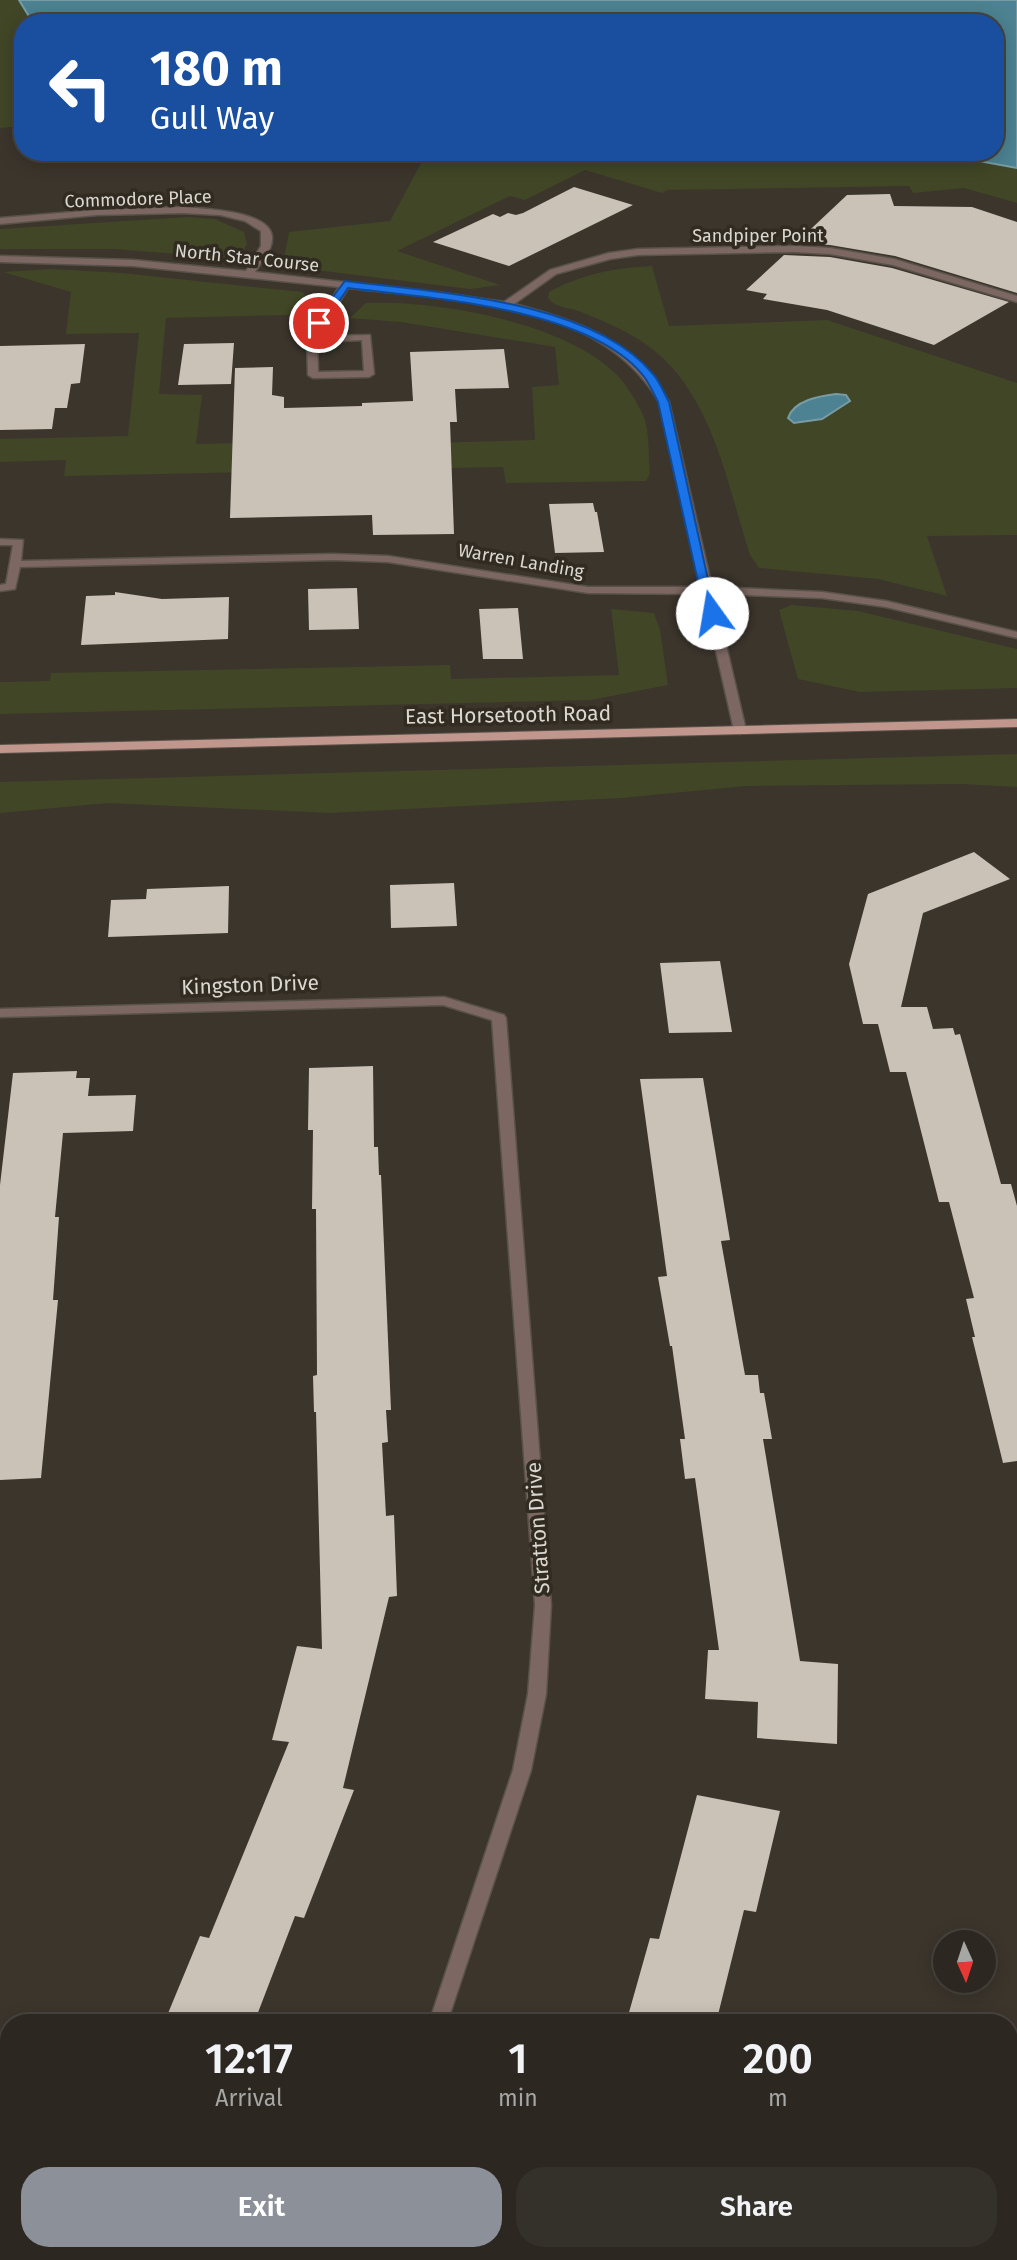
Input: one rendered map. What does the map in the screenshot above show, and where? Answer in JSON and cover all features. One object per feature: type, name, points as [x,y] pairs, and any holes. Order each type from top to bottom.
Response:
[{"type":"main road","name":"East Horsetooth Road","points":[[0,749],[1017,723]]},
{"type":"street","name":"Commodore Place","points":[[0,221],[183,209],[221,211],[258,223],[267,232],[268,243],[249,273]]},
{"type":"street","name":"Sandpiper Point","points":[[505,306],[554,272],[609,256],[638,252],[794,249],[866,256],[1017,299]]},
{"type":"street","name":"North Star Course","points":[[0,259],[124,261],[249,273],[505,306],[569,324],[602,339],[629,357],[650,376],[664,402],[740,730]]},
{"type":"street","points":[[312,338],[367,337],[369,374],[313,375],[312,338],[345,285]]},
{"type":"street","points":[[0,542],[19,542],[11,587],[0,587]]},
{"type":"street","name":"Warren Landing","points":[[15,564],[334,557],[440,565],[588,590],[706,590],[810,595],[873,603],[1017,635]]},
{"type":"street","name":"Kingston Drive","points":[[0,1013],[443,1001],[499,1018]]},
{"type":"street","name":"Stratton Drive","points":[[441,2014],[522,1770],[537,1694],[543,1605],[499,1018]]},
{"type":"green space","points":[[0,0],[19,0],[28,14],[14,14],[14,127],[0,128]]},
{"type":"green space","points":[[422,161],[979,161],[1017,168],[1017,203],[964,188],[913,193],[909,186],[667,190],[662,193],[585,170],[525,200],[510,196],[397,251],[500,285],[470,289],[308,269],[284,258],[289,232],[390,221]]},
{"type":"green space","points":[[188,217],[215,219],[244,232],[247,244],[241,255],[226,258],[114,249],[0,249],[0,229]]},
{"type":"green space","points":[[652,266],[669,326],[827,320],[1017,383],[1017,535],[927,536],[947,596],[878,579],[759,568],[750,555],[713,438],[686,385],[667,362],[637,338],[577,310],[559,306],[548,298],[549,292],[586,276],[611,270]]},
{"type":"green space","points":[[52,269],[122,273],[302,292],[307,297],[289,315],[166,318],[159,394],[202,395],[196,444],[352,440],[354,445],[535,440],[532,387],[559,385],[555,347],[401,322],[350,318],[366,303],[395,303],[463,310],[499,318],[566,341],[594,357],[621,379],[643,415],[648,436],[650,473],[646,481],[506,483],[503,467],[64,476],[66,460],[0,462],[0,439],[128,436],[139,333],[66,334],[71,292],[3,272]]},
{"type":"green space","points":[[792,605],[858,611],[1017,649],[1017,688],[860,692],[798,679],[779,610]]},
{"type":"green space","points":[[611,609],[654,613],[660,630],[668,685],[591,700],[0,714],[0,682],[50,681],[51,673],[450,665],[451,679],[619,675]]},
{"type":"green space","points":[[1017,754],[1017,787],[962,784],[746,786],[621,798],[330,813],[108,803],[0,813],[0,782]]},
{"type":"water","points":[[19,0],[1017,0],[1017,168],[979,161],[1004,161],[1004,14],[28,14]]},
{"type":"water","points":[[836,394],[846,395],[850,401],[822,419],[794,423],[788,418],[802,403]]},
{"type":"building","points":[[574,187],[633,205],[509,266],[433,242],[493,214],[500,217],[508,213],[523,213]]},
{"type":"building","points":[[890,194],[894,206],[972,207],[1017,222],[1017,293],[895,256],[830,245],[796,243],[847,195]]},
{"type":"building","points":[[784,255],[830,257],[892,268],[1009,302],[934,345],[827,310],[763,299],[767,294],[746,290]]},
{"type":"building","points":[[234,343],[231,384],[178,385],[184,344]]},
{"type":"building","points":[[85,344],[80,383],[71,384],[67,408],[55,408],[52,429],[0,430],[0,346]]},
{"type":"building","points":[[504,349],[509,388],[455,389],[457,422],[450,422],[454,534],[373,535],[372,515],[230,518],[235,368],[273,367],[272,395],[284,397],[284,408],[362,406],[362,403],[413,401],[410,352]]},
{"type":"building","points":[[593,503],[604,552],[555,553],[549,504]]},
{"type":"building","points":[[357,588],[359,629],[309,630],[308,589]]},
{"type":"building","points":[[115,592],[162,599],[229,597],[228,639],[81,645],[86,596],[115,595]]},
{"type":"building","points":[[518,608],[523,659],[483,659],[479,609]]},
{"type":"building","points":[[974,852],[1010,879],[923,913],[901,1007],[927,1007],[933,1029],[953,1028],[955,1035],[960,1034],[1001,1184],[1011,1184],[1017,1206],[1017,1461],[1003,1463],[972,1337],[975,1337],[966,1299],[974,1298],[949,1202],[939,1202],[906,1072],[890,1072],[878,1024],[863,1024],[849,964],[868,894]]},
{"type":"building","points":[[454,883],[457,926],[391,928],[390,885]]},
{"type":"building","points":[[229,886],[228,933],[108,937],[111,900],[146,899],[147,889]]},
{"type":"building","points":[[720,961],[732,1032],[669,1033],[660,963]]},
{"type":"building","points":[[373,1066],[374,1147],[378,1147],[381,1175],[391,1410],[386,1410],[388,1442],[382,1443],[386,1516],[394,1515],[397,1596],[389,1597],[343,1788],[354,1790],[304,1918],[295,1916],[257,2014],[168,2014],[200,1936],[209,1938],[289,1742],[272,1740],[297,1646],[322,1649],[313,1376],[317,1375],[316,1209],[312,1209],[313,1130],[308,1130],[309,1068]]},
{"type":"building","points":[[77,1071],[76,1078],[90,1078],[88,1096],[136,1095],[133,1131],[63,1133],[55,1217],[59,1217],[53,1300],[58,1300],[41,1478],[0,1480],[0,1185],[13,1073]]},
{"type":"building","points":[[703,1078],[730,1240],[721,1241],[745,1375],[758,1375],[760,1393],[764,1393],[772,1439],[763,1439],[800,1661],[838,1664],[837,1744],[757,1738],[758,1702],[705,1699],[708,1650],[719,1650],[695,1478],[685,1479],[680,1439],[685,1439],[672,1346],[658,1277],[667,1276],[640,1079]]},
{"type":"building","points":[[697,1795],[780,1811],[756,1912],[744,1910],[718,2014],[629,2014],[650,1938],[659,1939]]},
{"type":"route","points":[[319,323],[345,285],[470,300],[530,312],[569,324],[602,339],[629,357],[650,376],[664,402],[712,613]]}]
